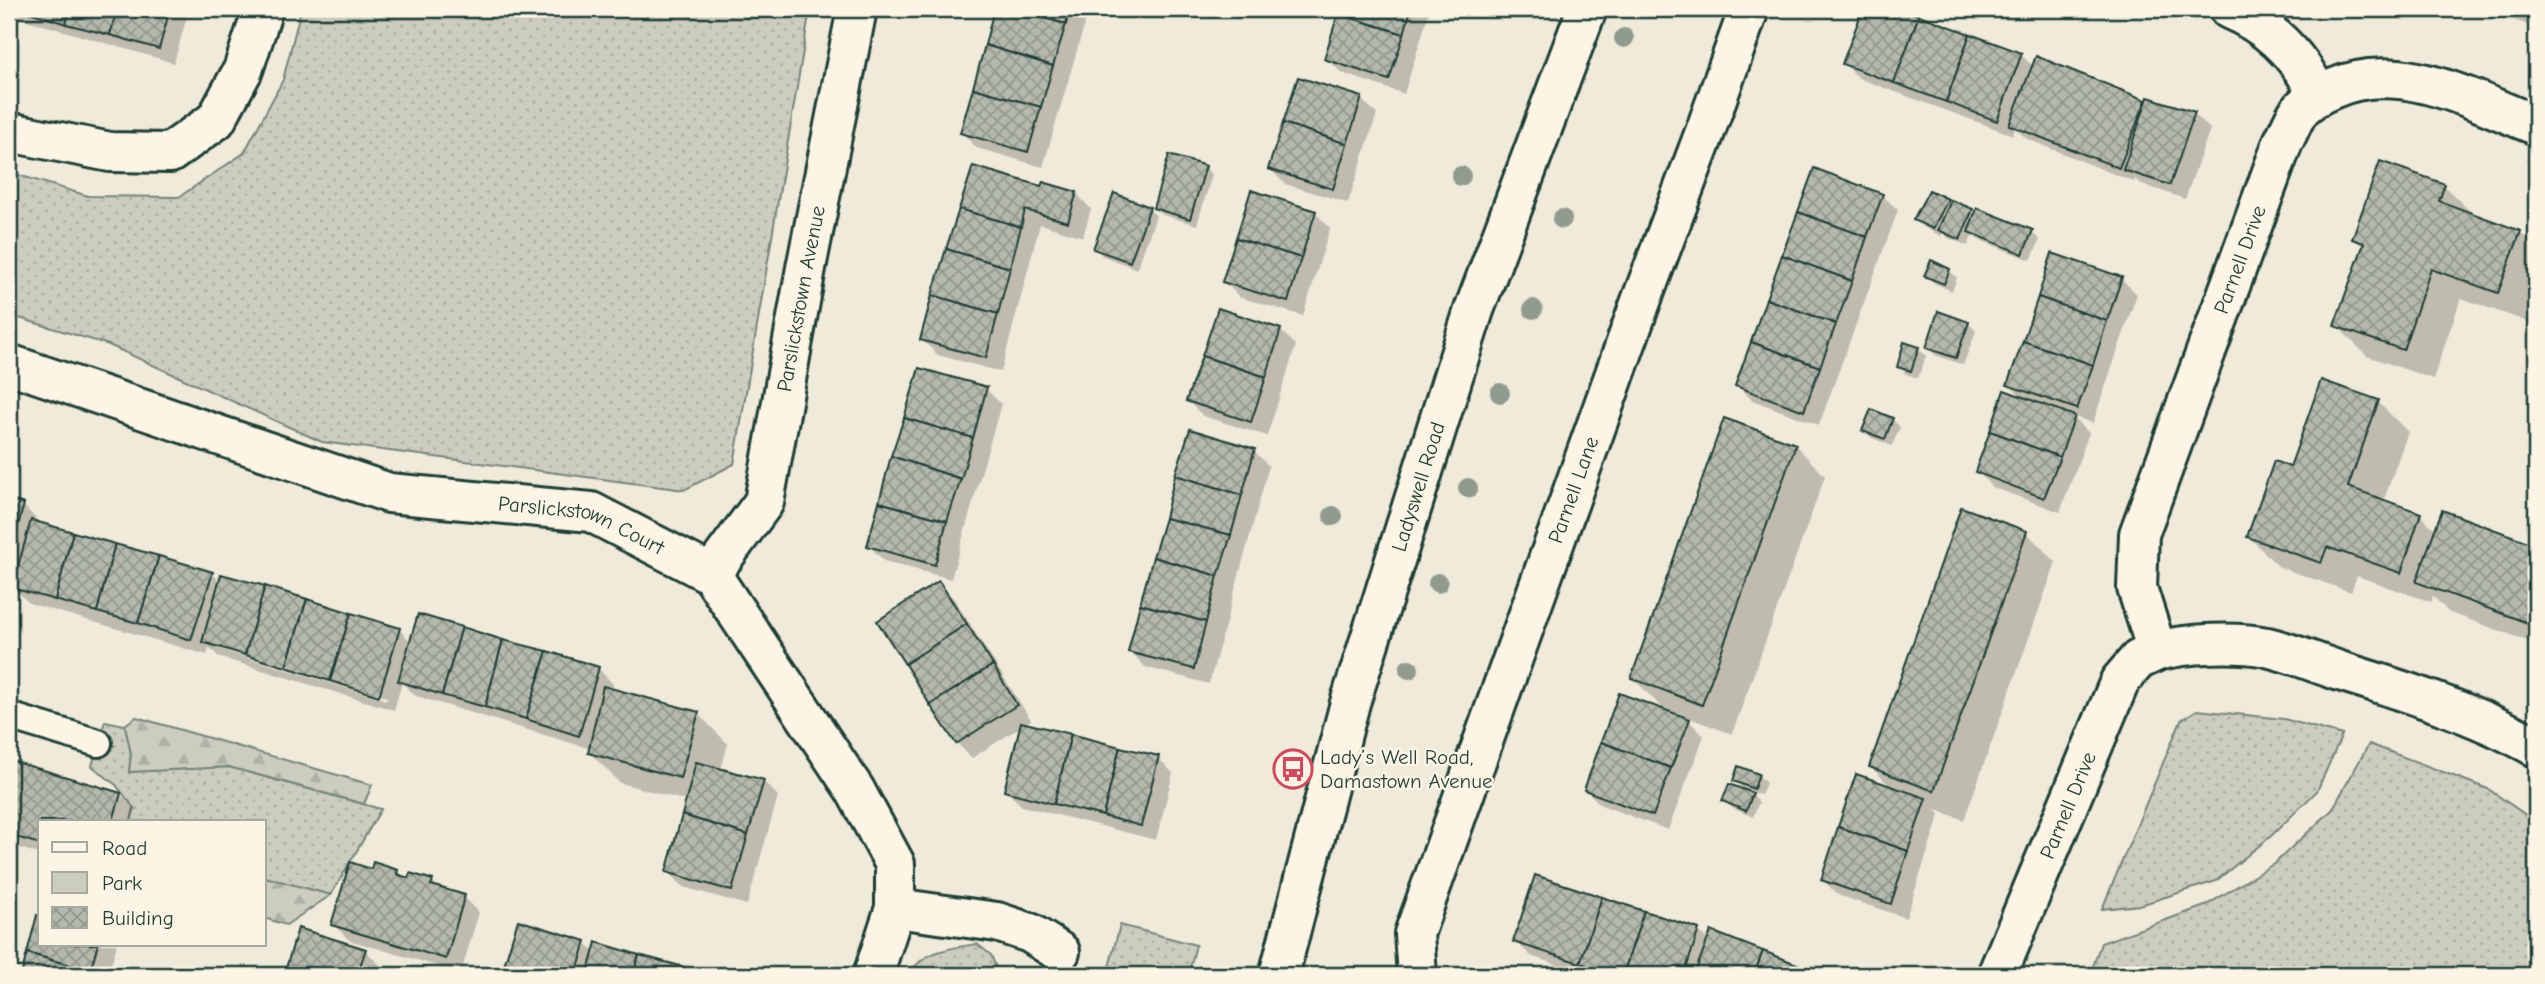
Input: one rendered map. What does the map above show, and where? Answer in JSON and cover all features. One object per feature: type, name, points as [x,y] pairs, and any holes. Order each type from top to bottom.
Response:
[{"type":"street","points":[[9,132],[110,152],[170,153],[216,120],[243,70],[263,9]]},
{"type":"street","name":"Parslickstown Avenue","points":[[710,574],[764,502],[806,268],[858,9]]},
{"type":"street","name":"Ladyswell Road","points":[[1279,975],[1350,703],[1474,310],[1587,9]]},
{"type":"street","name":"Parnell Lane","points":[[1418,975],[1414,934],[1749,9]]},
{"type":"street","points":[[2229,9],[2253,19],[2280,41],[2307,73],[2318,95]]},
{"type":"street","name":"Parnell Drive","points":[[2157,652],[2137,588],[2138,534],[2283,142],[2298,112],[2318,95],[2348,81],[2420,81],[2536,125]]},
{"type":"street","name":"Parslickstown Court","points":[[9,364],[389,494],[591,512],[710,574],[855,790],[895,864],[895,908],[873,975]]},
{"type":"street","name":"Parnell Drive","points":[[1997,975],[2120,681],[2138,660],[2178,645],[2266,647],[2377,682],[2508,732],[2536,747]]},
{"type":"street","points":[[895,908],[997,922],[1030,933],[1060,952]]},
{"type":"lane","points":[[9,716],[98,743]]},
{"type":"green space","points":[[301,9],[810,9],[734,464],[684,490],[322,442],[109,345],[9,315],[9,172],[88,196],[179,197],[244,153],[283,80]]},
{"type":"green space","points":[[2197,710],[2284,719],[2342,735],[2317,791],[2271,836],[2216,881],[2140,905],[2102,909],[2181,720]]},
{"type":"green space","points":[[136,717],[372,785],[364,804],[229,767],[129,772],[131,754],[125,725]]},
{"type":"green space","points":[[105,721],[125,725],[131,754],[129,772],[229,767],[381,809],[331,895],[266,878],[266,820],[131,820],[134,808],[116,785],[92,766]]},
{"type":"green space","points":[[2369,744],[2488,789],[2536,822],[2536,975],[2090,975],[2101,943],[2205,906],[2275,863],[2332,810]]},
{"type":"green space","points":[[266,877],[331,895],[286,925],[266,919]]},
{"type":"green space","points":[[1120,925],[1196,945],[1188,975],[1107,975]]},
{"type":"green space","points":[[977,944],[991,955],[999,975],[909,975],[930,955]]},
{"type":"building","points":[[20,9],[70,9],[66,24]]},
{"type":"building","points":[[70,9],[117,9],[110,35],[66,24]]},
{"type":"building","points":[[117,9],[170,9],[159,49],[110,35]]},
{"type":"building","points":[[994,9],[1012,9],[1066,24],[1053,66],[985,45]]},
{"type":"building","points":[[1012,9],[1070,9],[1066,24]]},
{"type":"building","points":[[1339,9],[1411,9],[1404,34],[1338,14]]},
{"type":"building","points":[[1863,9],[1901,9],[1919,15],[1894,83],[1842,64]]},
{"type":"building","points":[[2508,9],[2536,9],[2536,20]]},
{"type":"building","points":[[1338,14],[1404,34],[1389,80],[1324,59]]},
{"type":"building","points":[[1919,15],[1970,34],[1946,102],[1894,83]]},
{"type":"building","points":[[1970,34],[2022,53],[1997,121],[1946,102]]},
{"type":"building","points":[[985,45],[1053,66],[1041,107],[973,88]]},
{"type":"building","points":[[2036,56],[2146,100],[2119,168],[2009,125]]},
{"type":"building","points":[[1298,77],[1362,97],[1347,144],[1283,123]]},
{"type":"building","points":[[973,88],[1041,107],[1028,152],[960,133]]},
{"type":"building","points":[[2148,97],[2195,112],[2170,185],[2123,170]]},
{"type":"building","points":[[1283,123],[1347,144],[1333,189],[1268,169]]},
{"type":"building","points":[[1169,155],[1206,166],[1190,219],[1153,208]]},
{"type":"building","points":[[2380,161],[2445,184],[2439,201],[2521,231],[2498,293],[2431,269],[2403,350],[2334,326],[2364,243],[2352,239]]},
{"type":"building","points":[[973,166],[1041,186],[1043,182],[1077,192],[1068,222],[1025,210],[1021,227],[959,209]]},
{"type":"building","points":[[1814,168],[1883,194],[1867,237],[1798,212]]},
{"type":"building","points":[[1251,190],[1316,211],[1301,258],[1236,238]]},
{"type":"building","points":[[1929,190],[1948,199],[1933,229],[1913,220]]},
{"type":"building","points":[[1114,193],[1150,207],[1130,262],[1093,249]]},
{"type":"building","points":[[1951,200],[1973,209],[1960,240],[1938,230]]},
{"type":"building","points":[[1977,208],[2033,230],[2023,254],[1968,232]]},
{"type":"building","points":[[959,209],[1021,227],[1010,268],[946,249]]},
{"type":"building","points":[[1798,212],[1867,237],[1852,281],[1782,255]]},
{"type":"building","points":[[1236,238],[1301,258],[1288,302],[1222,282]]},
{"type":"building","points":[[946,249],[1010,268],[998,314],[932,295]]},
{"type":"building","points":[[2052,253],[2122,277],[2107,321],[2038,297]]},
{"type":"building","points":[[1782,255],[1852,281],[1836,324],[1766,299]]},
{"type":"building","points":[[1931,260],[1950,269],[1944,284],[1924,276]]},
{"type":"building","points":[[2536,292],[2536,317],[2529,314]]},
{"type":"building","points":[[932,295],[998,314],[986,358],[920,340]]},
{"type":"building","points":[[2038,297],[2107,321],[2093,365],[2023,341]]},
{"type":"building","points":[[1766,299],[1836,324],[1820,367],[1751,342]]},
{"type":"building","points":[[1218,308],[1281,329],[1266,377],[1202,356]]},
{"type":"building","points":[[1938,311],[1969,322],[1956,358],[1926,348]]},
{"type":"building","points":[[2023,341],[2093,365],[2077,409],[2007,385]]},
{"type":"building","points":[[1751,342],[1820,367],[1804,411],[1735,386]]},
{"type":"building","points":[[1904,342],[1919,347],[1911,371],[1897,367]]},
{"type":"building","points":[[1202,356],[1266,377],[1251,422],[1186,401]]},
{"type":"building","points":[[919,368],[987,387],[973,438],[904,418]]},
{"type":"building","points":[[2321,380],[2379,400],[2348,487],[2421,513],[2401,573],[2327,547],[2321,563],[2247,537],[2274,461],[2290,467]]},
{"type":"building","points":[[2004,390],[2075,416],[2060,457],[1990,431]]},
{"type":"building","points":[[1871,409],[1893,418],[1885,439],[1862,431]]},
{"type":"building","points":[[904,418],[973,438],[961,479],[891,456]]},
{"type":"building","points":[[1724,418],[1796,444],[1702,705],[1631,678]]},
{"type":"building","points":[[1190,429],[1255,449],[1242,495],[1175,475]]},
{"type":"building","points":[[1990,431],[2060,457],[2044,498],[1975,472]]},
{"type":"building","points":[[891,456],[961,479],[947,521],[879,502]]},
{"type":"building","points":[[1175,475],[1242,495],[1231,535],[1165,518]]},
{"type":"building","points":[[9,499],[24,504],[9,558]]},
{"type":"building","points":[[879,502],[947,521],[935,565],[867,546]]},
{"type":"building","points":[[1961,507],[2027,531],[1934,791],[1869,767]]},
{"type":"building","points":[[2442,510],[2536,545],[2536,626],[2416,582]]},
{"type":"building","points":[[1165,518],[1231,535],[1218,576],[1153,557]]},
{"type":"building","points":[[31,520],[73,532],[55,600],[12,588]]},
{"type":"building","points":[[73,532],[115,544],[97,612],[55,600]]},
{"type":"building","points":[[115,544],[159,556],[138,623],[97,612]]},
{"type":"building","points":[[159,556],[213,572],[191,640],[138,623]]},
{"type":"building","points":[[1153,557],[1218,576],[1206,622],[1140,604]]},
{"type":"building","points":[[221,574],[265,586],[245,655],[202,642]]},
{"type":"building","points":[[939,581],[967,624],[905,664],[877,621]]},
{"type":"building","points":[[265,586],[307,599],[286,667],[245,655]]},
{"type":"building","points":[[307,599],[351,613],[330,681],[286,667]]},
{"type":"building","points":[[1140,604],[1206,622],[1194,669],[1128,652]]},
{"type":"building","points":[[351,613],[400,628],[379,696],[330,681]]},
{"type":"building","points":[[418,614],[462,627],[442,695],[398,681]]},
{"type":"building","points":[[967,624],[993,665],[930,705],[905,664]]},
{"type":"building","points":[[462,627],[503,640],[485,707],[442,695]]},
{"type":"building","points":[[503,640],[547,651],[526,719],[485,707]]},
{"type":"building","points":[[547,651],[599,667],[579,736],[526,719]]},
{"type":"building","points":[[993,665],[1017,705],[956,744],[930,705]]},
{"type":"building","points":[[603,686],[699,712],[680,778],[588,753]]},
{"type":"building","points":[[1619,693],[1690,719],[1671,768],[1601,742]]},
{"type":"building","points":[[1021,722],[1071,734],[1054,804],[1004,791]]},
{"type":"building","points":[[1071,734],[1120,747],[1103,816],[1054,804]]},
{"type":"building","points":[[1601,742],[1671,768],[1653,816],[1584,790]]},
{"type":"building","points":[[1120,747],[1159,756],[1141,826],[1103,816]]},
{"type":"building","points":[[9,760],[121,793],[113,820],[38,820],[38,843],[9,835]]},
{"type":"building","points":[[696,762],[764,780],[748,835],[682,815]]},
{"type":"building","points":[[1738,766],[1759,774],[1754,789],[1733,781]]},
{"type":"building","points":[[1856,774],[1926,798],[1908,851],[1838,827]]},
{"type":"building","points":[[1729,784],[1753,793],[1746,811],[1722,801]]},
{"type":"building","points":[[682,815],[748,835],[732,891],[666,872]]},
{"type":"building","points":[[1838,827],[1908,851],[1891,904],[1821,880]]},
{"type":"building","points":[[350,862],[371,869],[373,862],[398,870],[397,874],[408,878],[410,873],[433,880],[431,885],[465,895],[446,959],[331,925]]},
{"type":"building","points":[[1535,875],[1602,897],[1580,963],[1513,942]]},
{"type":"building","points":[[1602,897],[1644,911],[1623,975],[1580,963]]},
{"type":"building","points":[[1644,911],[1699,929],[1684,975],[1623,975]]},
{"type":"building","points":[[37,915],[38,946],[97,946],[90,971],[27,953]]},
{"type":"building","points":[[518,920],[586,941],[576,975],[501,975]]},
{"type":"building","points":[[298,928],[366,949],[357,975],[284,975]]},
{"type":"building","points":[[1711,931],[1763,951],[1754,975],[1694,975]]},
{"type":"building","points":[[596,942],[639,955],[633,975],[587,975]]},
{"type":"building","points":[[1763,951],[1815,971],[1813,975],[1754,975]]},
{"type":"building","points":[[27,953],[90,971],[88,975],[21,975]]},
{"type":"building","points":[[639,955],[684,967],[681,975],[633,975]]},
{"type":"building","points":[[684,967],[711,975],[681,975]]},
{"type":"place","name":"Lady’s Well Road, Damastown Avenue","points":[[1293,769]]}]
